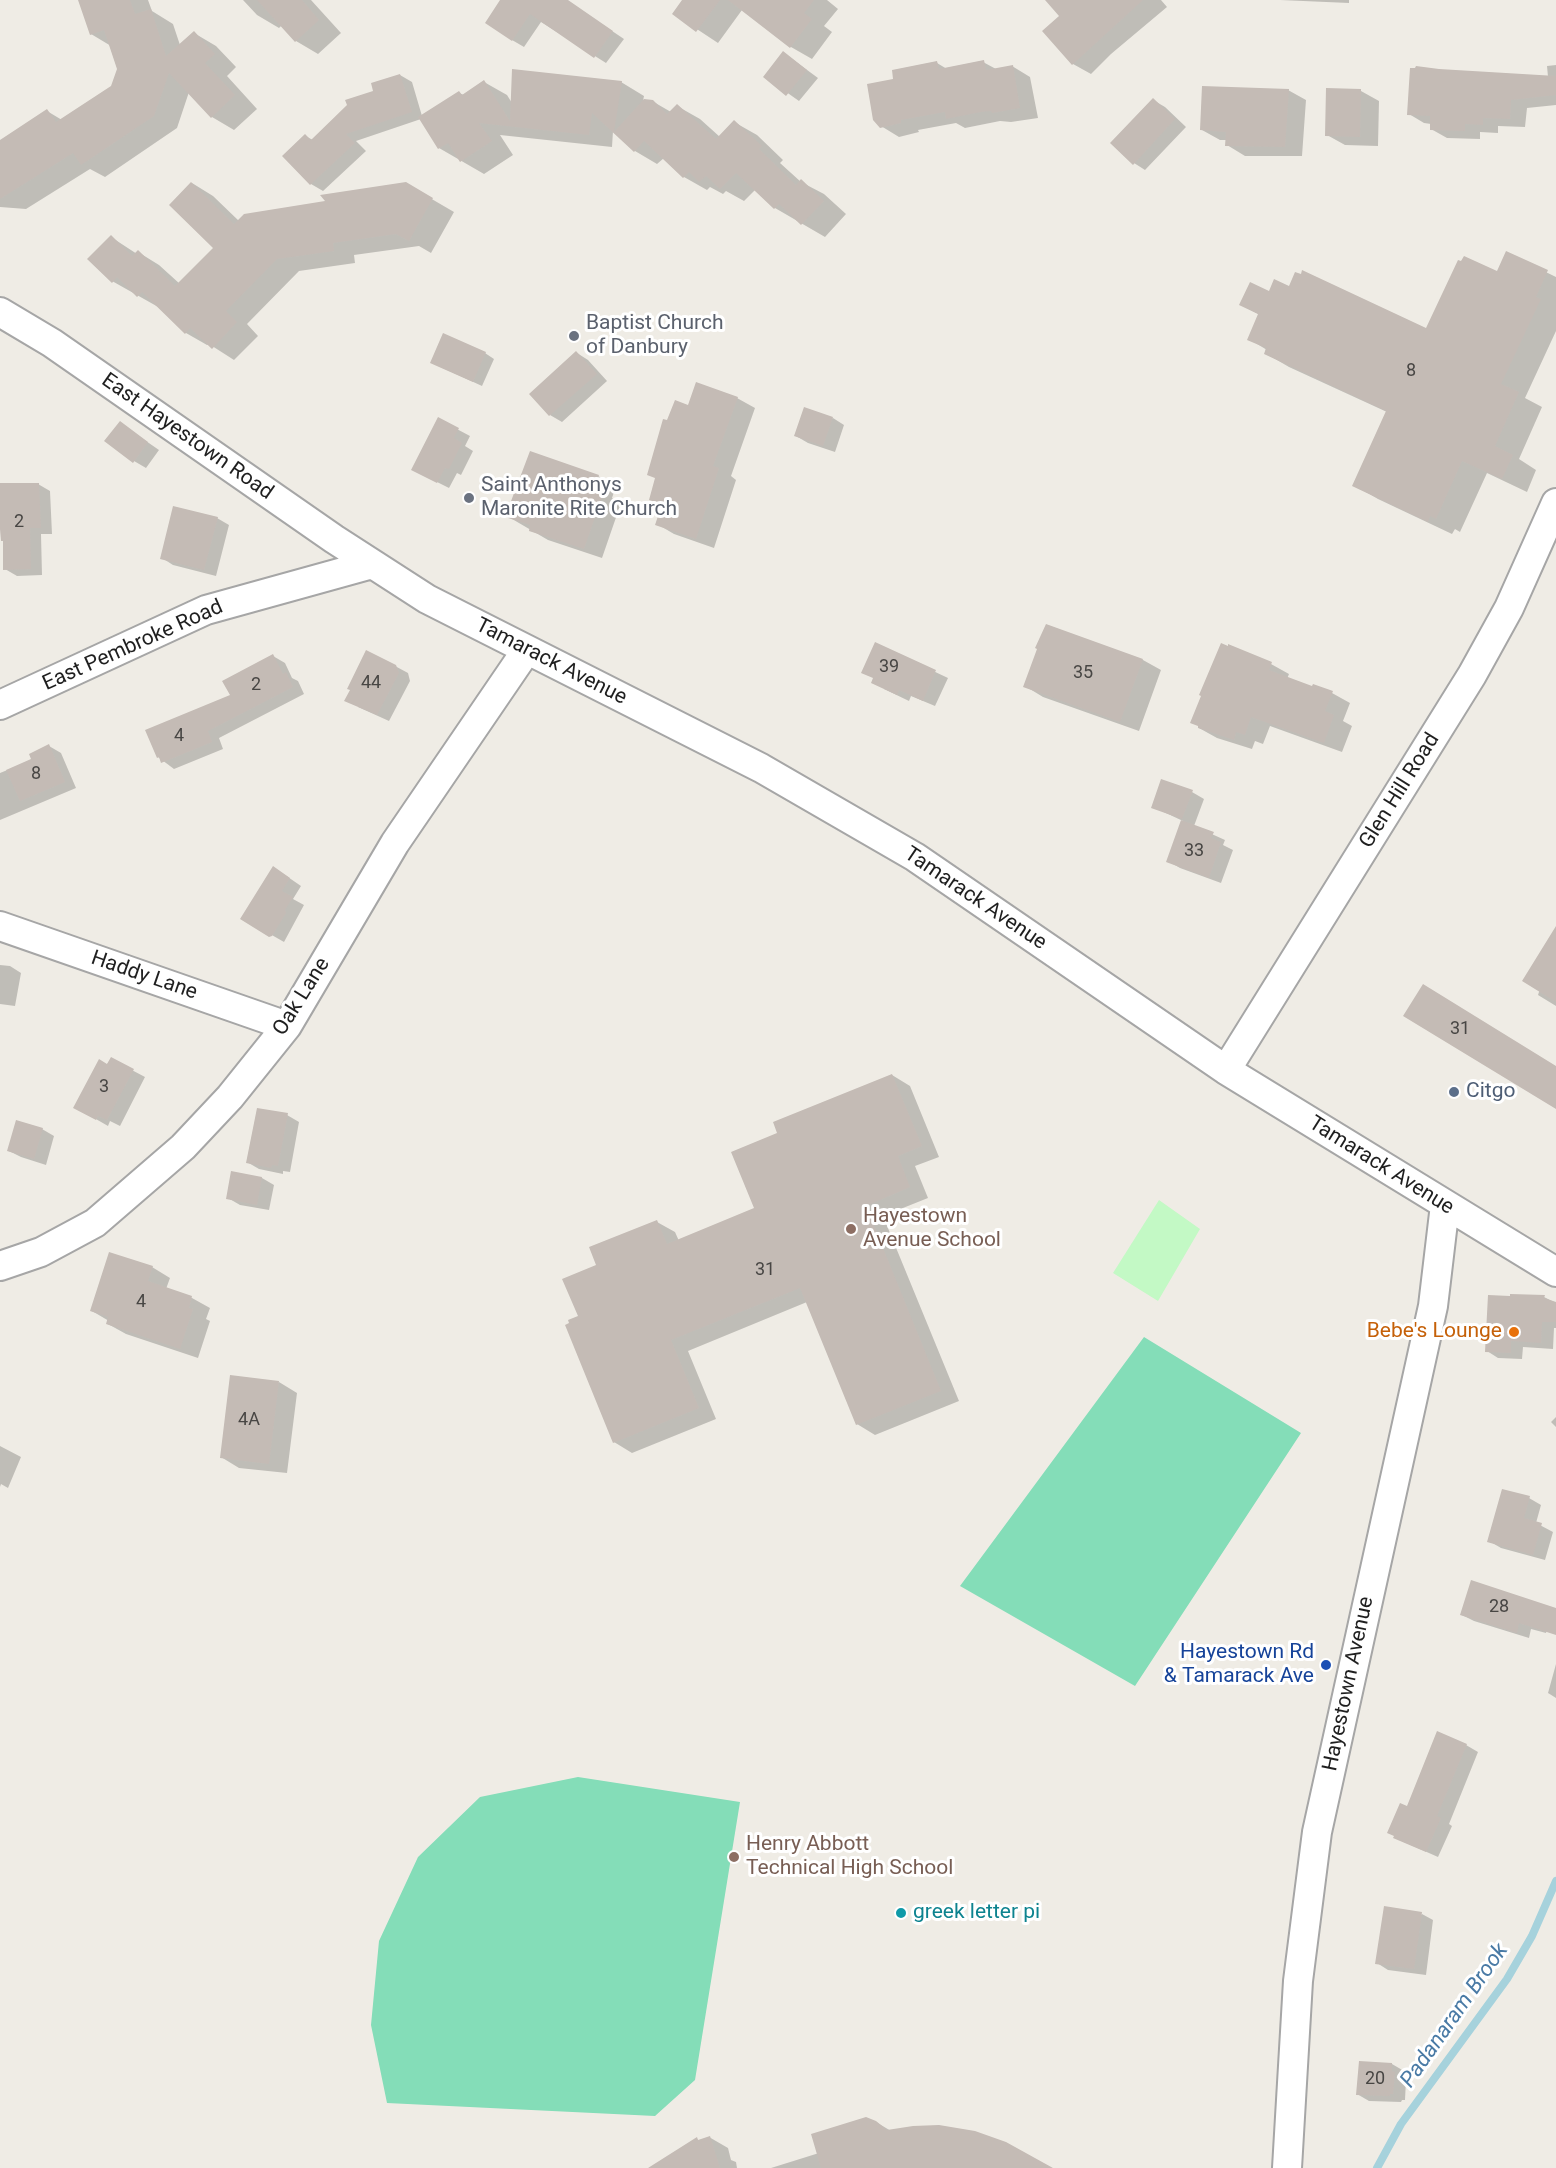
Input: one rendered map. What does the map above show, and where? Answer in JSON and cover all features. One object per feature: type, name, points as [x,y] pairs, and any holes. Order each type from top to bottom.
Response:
[{"type":"street","name":"East Hayestown Road","points":[[0,312],[52,343],[372,564]]},
{"type":"street","name":"Glen Hill Road","points":[[1226,1070],[1472,675],[1509,608],[1556,503]]},
{"type":"street","name":"Tamarack Avenue","points":[[372,564],[427,599],[526,651],[761,768],[915,857],[1226,1070],[1556,1272]]},
{"type":"street","name":"East Pembroke Road","points":[[0,705],[206,610],[372,564]]},
{"type":"street","name":"Oak Lane","points":[[0,1266],[41,1252],[95,1223],[183,1147],[230,1097],[287,1026],[395,843],[526,651]]},
{"type":"street","name":"Haddy Lane","points":[[0,926],[287,1026]]},
{"type":"street","name":"Hayestown Avenue","points":[[1287,2168],[1298,1981],[1317,1832],[1433,1306],[1444,1205]]},
{"type":"green space","points":[[1159,1200],[1200,1229],[1158,1301],[1113,1273]]},
{"type":"green space","points":[[1144,1337],[1301,1433],[1135,1686],[960,1586]]},
{"type":"green space","points":[[578,1777],[740,1802],[695,2080],[655,2116],[387,2103],[371,2025],[379,1941],[418,1857],[480,1797]]},
{"type":"building","points":[[78,0],[130,0],[135,14],[151,9],[166,56],[194,31],[215,54],[205,63],[235,95],[211,118],[169,73],[154,116],[81,165],[73,153],[0,199],[0,140],[47,109],[56,122],[111,86],[117,69],[104,30],[90,35]]},
{"type":"building","points":[[257,0],[302,0],[319,20],[295,42]]},
{"type":"building","points":[[500,0],[568,0],[613,31],[594,58],[530,14],[512,41],[485,23]]},
{"type":"building","points":[[682,0],[720,0],[696,32],[672,14]]},
{"type":"building","points":[[728,0],[814,0],[804,13],[812,19],[790,48]]},
{"type":"building","points":[[1045,0],[1143,0],[1072,65],[1042,31],[1059,16]]},
{"type":"building","points":[[783,51],[807,70],[786,96],[763,77]]},
{"type":"building","points":[[984,60],[986,70],[1013,65],[1020,108],[946,119],[945,112],[901,120],[901,123],[880,128],[873,120],[867,84],[893,79],[892,70],[937,61],[939,69]]},
{"type":"building","points":[[1416,66],[1556,76],[1556,95],[1511,100],[1510,119],[1483,118],[1483,125],[1465,124],[1465,131],[1430,130],[1430,116],[1407,115],[1410,68]]},
{"type":"building","points":[[512,69],[622,81],[614,132],[644,99],[653,100],[667,114],[677,104],[716,139],[734,120],[762,146],[759,149],[796,185],[801,179],[824,201],[801,225],[779,204],[774,209],[736,173],[720,189],[706,176],[699,182],[689,172],[683,178],[644,141],[634,152],[592,113],[589,135],[479,123],[492,141],[460,162],[448,143],[438,149],[418,117],[459,91],[462,95],[484,80],[510,121]]},
{"type":"building","points":[[400,74],[412,112],[346,134],[355,143],[310,185],[282,156],[305,134],[311,140],[347,105],[345,100],[373,91],[371,83]]},
{"type":"building","points":[[1202,86],[1289,89],[1285,147],[1225,146],[1226,132],[1200,130]]},
{"type":"building","points":[[1326,88],[1361,89],[1360,137],[1325,136]]},
{"type":"building","points":[[1153,98],[1175,119],[1133,165],[1110,143]]},
{"type":"building","points":[[191,182],[234,224],[244,214],[325,201],[320,195],[406,182],[433,198],[409,241],[396,234],[333,243],[334,251],[277,259],[226,311],[237,322],[212,349],[190,328],[185,334],[142,292],[137,297],[117,277],[112,283],[87,259],[111,235],[132,256],[138,250],[175,286],[213,248],[169,205]]},
{"type":"building","points":[[1506,251],[1548,270],[1536,297],[1541,299],[1501,384],[1519,392],[1495,446],[1513,455],[1502,479],[1462,461],[1436,519],[1430,516],[1428,522],[1352,486],[1386,411],[1264,354],[1266,348],[1247,340],[1258,314],[1239,305],[1250,282],[1269,291],[1274,279],[1289,286],[1295,272],[1301,274],[1302,270],[1426,328],[1458,260],[1461,261],[1464,256],[1497,271]]},
{"type":"building","points":[[443,333],[486,352],[473,382],[430,363]]},
{"type":"building","points":[[576,351],[597,374],[549,416],[529,394]]},
{"type":"building","points":[[696,382],[738,397],[713,466],[719,468],[696,539],[655,525],[662,504],[649,500],[655,478],[647,475],[663,419],[667,420],[675,400],[688,405]]},
{"type":"building","points":[[804,407],[833,417],[823,446],[794,436]]},
{"type":"building","points":[[438,417],[459,428],[454,438],[462,443],[449,469],[445,468],[437,483],[411,470]]},
{"type":"building","points":[[120,421],[148,442],[133,463],[104,441]]},
{"type":"building","points":[[530,451],[599,475],[594,488],[604,491],[584,549],[529,531],[530,525],[505,517]]},
{"type":"building","points":[[0,483],[39,483],[41,528],[30,528],[31,569],[3,570]]},
{"type":"building","points":[[173,506],[218,517],[204,570],[160,559]]},
{"type":"building","points":[[1046,624],[1143,659],[1120,722],[1023,687],[1037,649],[1035,648]]},
{"type":"building","points":[[875,642],[936,670],[923,701],[899,690],[897,695],[871,683],[873,678],[861,673]]},
{"type":"building","points":[[1221,643],[1272,662],[1269,670],[1333,691],[1325,711],[1334,715],[1324,743],[1251,717],[1245,735],[1236,732],[1234,740],[1190,723]]},
{"type":"building","points":[[366,650],[396,665],[399,673],[377,715],[344,701],[350,690],[347,689]]},
{"type":"building","points":[[273,654],[283,674],[286,672],[293,687],[208,731],[212,742],[161,763],[145,730],[230,695],[222,681]]},
{"type":"building","points":[[49,744],[65,782],[20,801],[6,770],[31,759],[29,754]]},
{"type":"building","points":[[1161,779],[1193,790],[1182,819],[1151,808]]},
{"type":"building","points":[[1181,820],[1214,832],[1211,838],[1221,842],[1209,878],[1166,862]]},
{"type":"building","points":[[273,866],[290,878],[282,891],[293,897],[285,910],[286,913],[272,936],[269,937],[240,919]]},
{"type":"building","points":[[1556,926],[1556,1002],[1522,981]]},
{"type":"building","points":[[1423,984],[1556,1066],[1556,1109],[1403,1016]]},
{"type":"building","points":[[111,1057],[134,1069],[107,1120],[98,1116],[96,1120],[73,1108],[99,1059],[107,1064]]},
{"type":"building","points":[[892,1074],[922,1146],[898,1156],[910,1187],[866,1206],[941,1391],[856,1425],[800,1288],[671,1340],[699,1408],[613,1443],[565,1325],[569,1323],[568,1320],[578,1316],[562,1279],[596,1265],[589,1247],[657,1220],[667,1244],[754,1208],[731,1152],[777,1133],[773,1122]]},
{"type":"building","points":[[257,1108],[288,1113],[278,1166],[272,1165],[271,1168],[246,1163]]},
{"type":"building","points":[[16,1120],[43,1128],[34,1159],[7,1151]]},
{"type":"building","points":[[231,1171],[262,1177],[257,1205],[226,1199]]},
{"type":"building","points":[[109,1252],[153,1266],[148,1281],[192,1296],[189,1308],[193,1309],[180,1349],[106,1324],[108,1317],[90,1311]]},
{"type":"building","name":"Bebe's Lounge","points":[[1510,1294],[1545,1295],[1544,1298],[1556,1302],[1556,1322],[1542,1322],[1541,1343],[1511,1341],[1511,1353],[1485,1352],[1488,1295],[1510,1296]]},
{"type":"building","points":[[230,1375],[279,1381],[269,1464],[220,1458]]},
{"type":"building","points":[[1502,1489],[1530,1496],[1524,1518],[1542,1523],[1533,1555],[1487,1542]]},
{"type":"building","points":[[1471,1580],[1556,1608],[1556,1635],[1519,1623],[1517,1633],[1460,1615]]},
{"type":"building","points":[[1437,1731],[1467,1744],[1437,1816],[1441,1818],[1426,1852],[1393,1838],[1394,1836],[1387,1833],[1400,1803],[1407,1806]]},
{"type":"building","points":[[1384,1906],[1422,1912],[1414,1969],[1375,1964]]},
{"type":"building","points":[[1359,2061],[1392,2063],[1392,2071],[1395,2072],[1393,2094],[1390,2096],[1356,2095]]},
{"type":"building","points":[[866,2117],[876,2121],[887,2130],[939,2125],[975,2131],[1006,2142],[1053,2168],[821,2168],[811,2134]]},
{"type":"building","points":[[710,2136],[720,2168],[648,2168],[697,2137],[698,2140]]},
{"type":"waterway","name":"Padanaram Brook","points":[[1377,2168],[1401,2124],[1507,1979],[1532,1936],[1556,1881]]},
{"type":"place","name":"Baptist Church of Danbury","points":[[574,336]]},
{"type":"place","name":"Saint Anthonys Maronite Rite Church","points":[[469,498]]},
{"type":"place","name":"Citgo","points":[[1454,1092]]},
{"type":"place","name":"Hayestown Avenue School","points":[[851,1229]]},
{"type":"place","name":"Bebe's Lounge","points":[[1514,1332]]},
{"type":"place","name":"Hayestown Rd & Tamarack Ave","points":[[1326,1665]]},
{"type":"place","name":"Henry Abbott Technical High School","points":[[734,1857]]},
{"type":"place","name":"greek letter pi","points":[[901,1913]]}]
